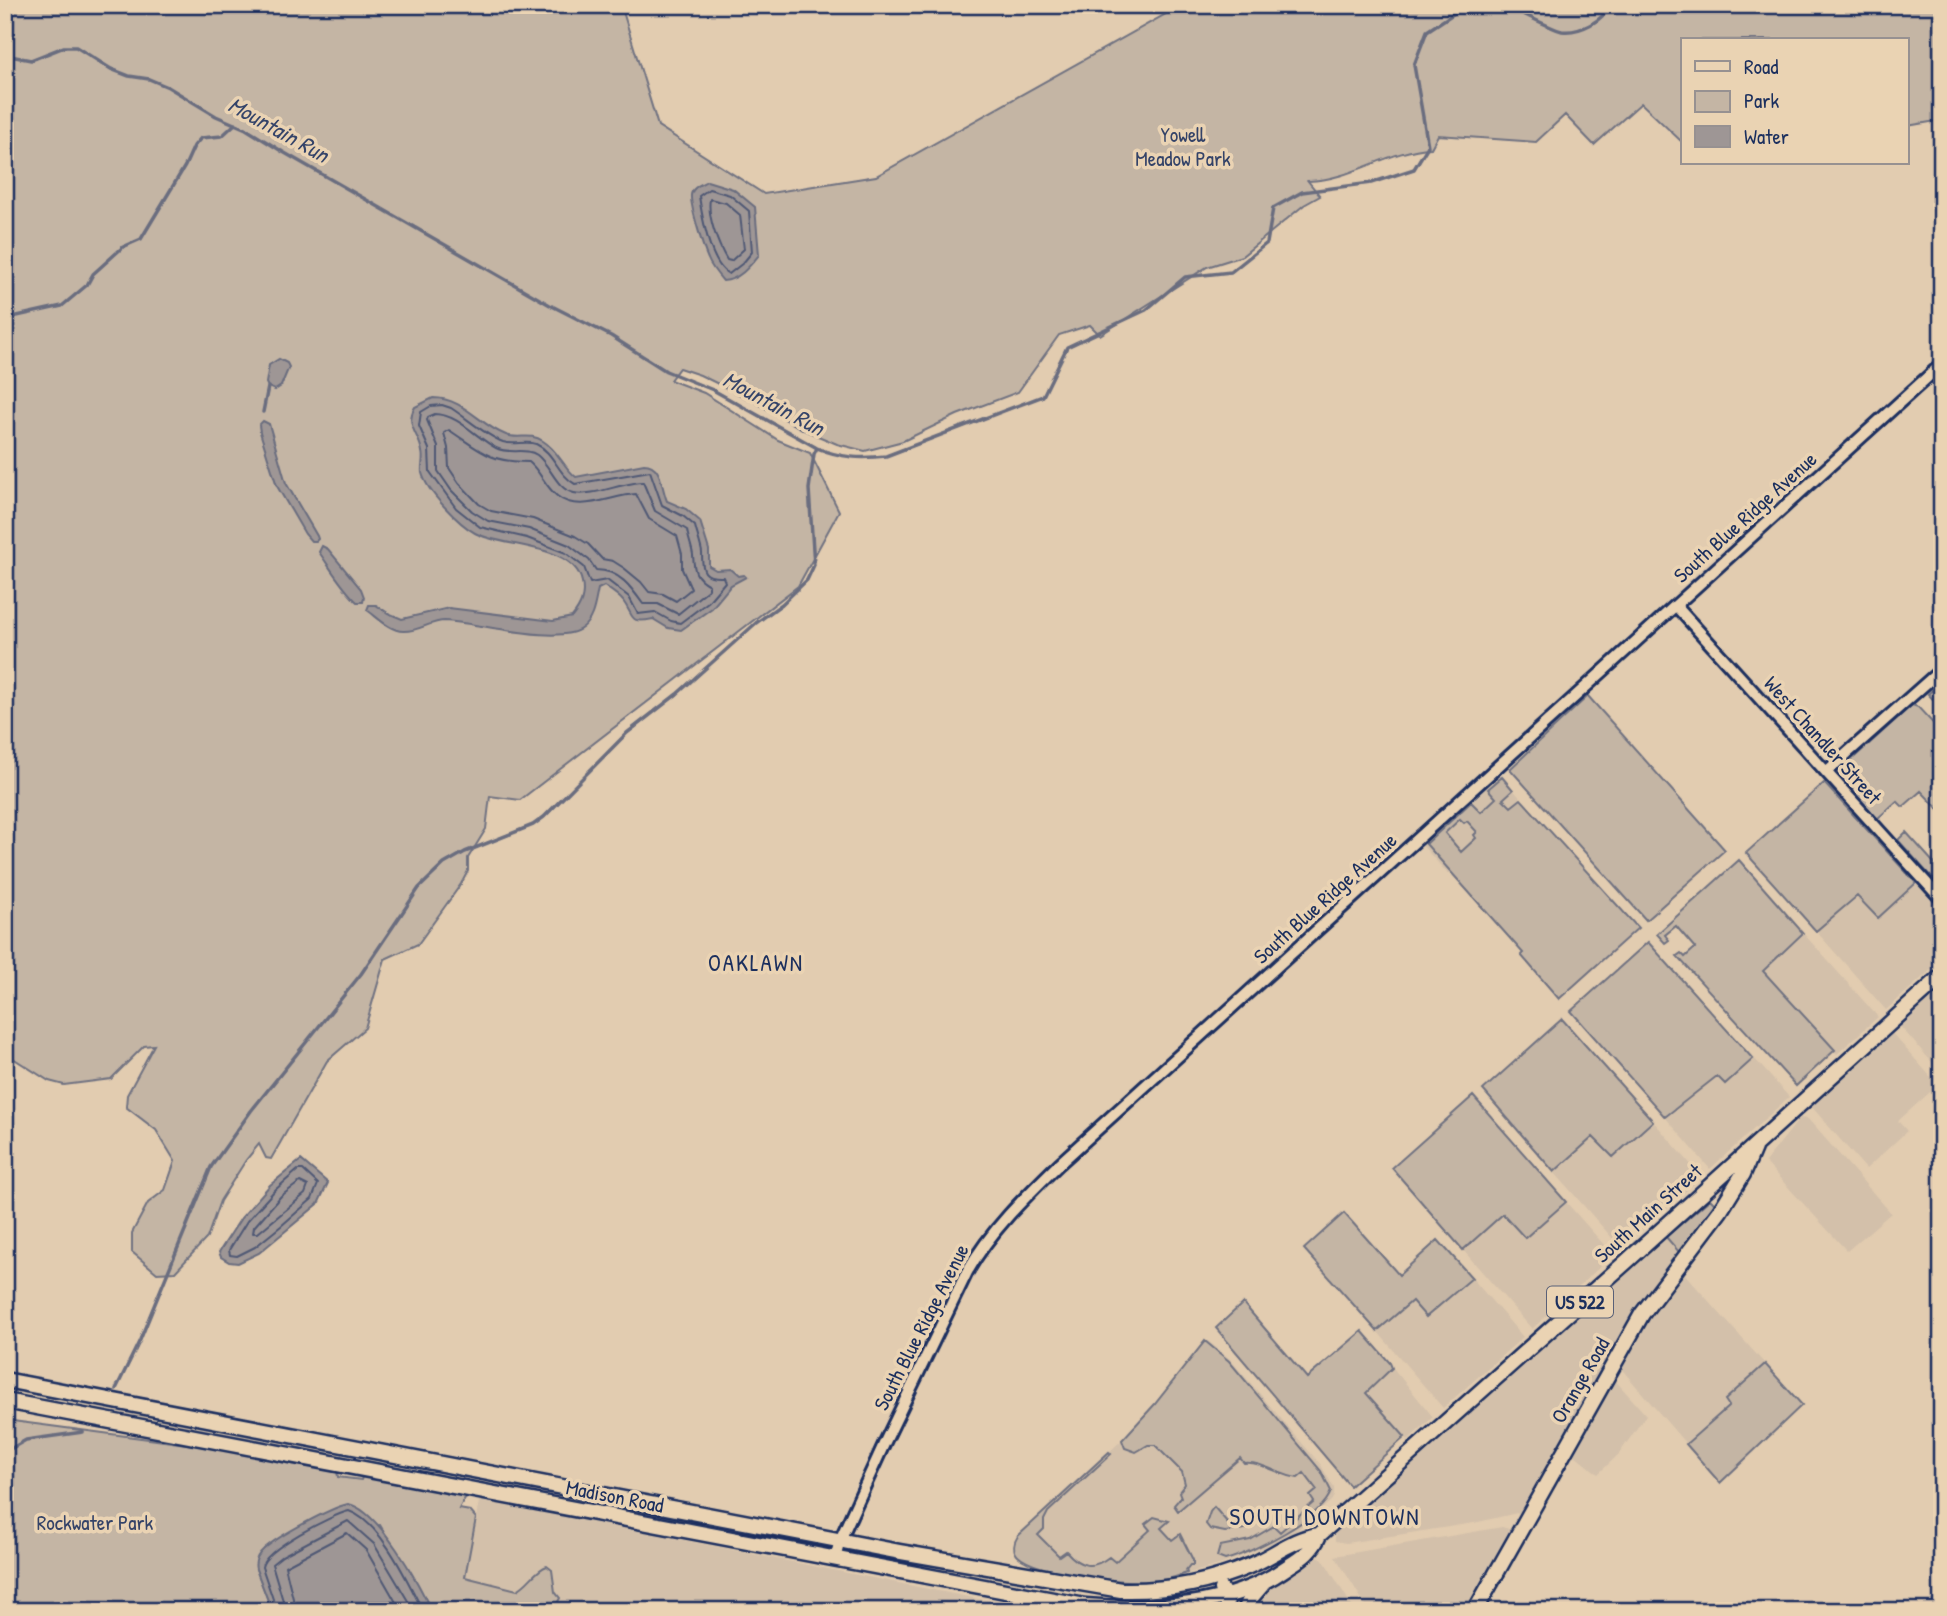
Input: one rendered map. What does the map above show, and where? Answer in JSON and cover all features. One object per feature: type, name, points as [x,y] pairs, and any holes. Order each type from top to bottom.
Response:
[{"type":"main road","name":"South Main Street","points":[[1222,1601],[1266,1581],[1310,1550],[1319,1535],[1942,976]]},
{"type":"main road","name":"Orange Road","points":[[1475,1611],[1642,1314],[1720,1211],[1743,1174],[1756,1143]]},
{"type":"main road","name":"Madison Road","points":[[5,1380],[840,1540],[1121,1590],[1173,1589],[1214,1579]]},
{"type":"main road","name":"Madison Road","points":[[5,1401],[1085,1606],[1159,1609],[1222,1601]]},
{"type":"main road","name":"South Main Street","points":[[1214,1579],[1262,1560],[1301,1538],[1319,1535]]},
{"type":"main road","points":[[1214,1579],[1228,1611]]},
{"type":"main road","name":"US 522","points":[[1245,1611],[1250,1599],[1266,1581]]},
{"type":"street","name":"South Blue Ridge Avenue","points":[[835,1559],[840,1540],[967,1272],[979,1250],[1003,1219],[1069,1155],[1942,364]]},
{"type":"street","name":"West Chandler Street","points":[[1676,606],[1942,900]]},
{"type":"street","points":[[1826,772],[1942,669]]},
{"type":"shaded area","points":[[1498,773],[1526,804],[1448,874],[1421,844]]},
{"type":"shaded area","points":[[1918,882],[1942,908],[1942,960],[1886,1010],[1816,931],[1857,896],[1878,918]]},
{"type":"shaded area","points":[[1803,933],[1878,1017],[1837,1054],[1763,971]]},
{"type":"shaded area","points":[[1942,987],[1942,1065],[1938,1069],[1899,1025]]},
{"type":"shaded area","points":[[1891,1032],[1938,1085],[1898,1121],[1907,1131],[1866,1169],[1811,1106]]},
{"type":"shaded area","points":[[1754,1058],[1789,1097],[1710,1169],[1665,1117],[1717,1075],[1725,1084]]},
{"type":"shaded area","points":[[1800,1118],[1808,1119],[1891,1213],[1847,1251],[1765,1162]]},
{"type":"shaded area","points":[[1653,1121],[1702,1177],[1621,1248],[1554,1172],[1593,1137],[1613,1157]]},
{"type":"shaded area","points":[[1566,1202],[1613,1255],[1532,1329],[1463,1250],[1503,1213],[1525,1238]]},
{"type":"shaded area","points":[[1666,1237],[1679,1252],[1633,1312],[1521,1512],[1474,1523],[1346,1543],[1335,1541],[1335,1533]]},
{"type":"shaded area","points":[[1681,1270],[1765,1364],[1726,1400],[1730,1405],[1686,1444],[1618,1365],[1643,1320]]},
{"type":"shaded area","points":[[1472,1278],[1523,1337],[1443,1408],[1377,1331],[1413,1300],[1427,1317]]},
{"type":"shaded area","points":[[1208,1341],[1229,1358],[1321,1465],[1334,1488],[1331,1501],[1296,1531],[1265,1547],[1223,1564],[1160,1581],[1090,1577],[1044,1569],[1020,1558],[1014,1549],[1018,1536],[1122,1440],[1155,1404],[1201,1344]]},
{"type":"shaded area","points":[[1393,1368],[1433,1417],[1408,1440],[1365,1393]]},
{"type":"shaded area","points":[[1610,1378],[1614,1379],[1646,1415],[1619,1454],[1598,1474],[1569,1450]]},
{"type":"shaded area","points":[[480,1496],[578,1514],[598,1523],[1039,1611],[551,1611],[558,1600],[465,1577]]},
{"type":"shaded area","points":[[1502,1527],[1509,1529],[1508,1532],[1466,1611],[1369,1611],[1335,1556]]},
{"type":"shaded area","points":[[1316,1555],[1323,1559],[1355,1611],[1247,1611],[1260,1589]]},
{"type":"green space","name":"Yowell Meadow Park","points":[[5,5],[621,5],[658,126],[764,194],[876,176],[1171,11],[1168,5],[1942,5],[1942,120],[1909,126],[1909,38],[1681,38],[1681,141],[1641,103],[1594,145],[1565,115],[1536,142],[1438,135],[1431,148],[1400,154],[1340,176],[1308,181],[1320,196],[1304,205],[1242,256],[1207,267],[1100,335],[1090,325],[1059,335],[1018,392],[957,415],[903,441],[865,451],[837,444],[804,430],[700,375],[679,368],[670,380],[704,393],[778,440],[810,453],[839,511],[798,586],[520,800],[490,796],[486,829],[468,858],[468,871],[461,884],[418,944],[385,959],[365,1028],[327,1061],[271,1159],[266,1158],[259,1144],[246,1160],[220,1201],[207,1238],[175,1272],[157,1273],[132,1252],[132,1233],[148,1203],[165,1190],[175,1161],[156,1130],[126,1107],[127,1095],[154,1045],[144,1046],[111,1079],[64,1085],[49,1081],[5,1053]]},
{"type":"green space","points":[[1942,681],[1942,709],[1928,694]]},
{"type":"green space","points":[[1588,696],[1725,850],[1646,920],[1510,769]]},
{"type":"green space","points":[[1912,705],[1918,707],[1942,733],[1942,813],[1921,791],[1903,807],[1897,801],[1877,819],[1837,773]]},
{"type":"green space","points":[[1502,777],[1513,790],[1503,799],[1511,807],[1521,799],[1638,928],[1559,999],[1521,955],[1523,953],[1426,844],[1471,802],[1481,812],[1496,798],[1488,789]],"holes":[[[1460,819],[1464,823],[1467,821],[1477,832],[1474,835],[1476,838],[1461,852],[1445,833]]]},
{"type":"green space","points":[[1824,783],[1916,883],[1878,918],[1857,896],[1816,931],[1746,853]]},
{"type":"green space","points":[[1906,832],[1942,872],[1942,876],[1934,880],[1898,840]]},
{"type":"green space","points":[[1739,860],[1803,933],[1763,971],[1835,1050],[1796,1086],[1677,956],[1681,953],[1685,957],[1695,948],[1676,926],[1665,935],[1669,940],[1665,943],[1657,934]]},
{"type":"green space","points":[[1648,942],[1753,1059],[1725,1084],[1717,1076],[1665,1117],[1571,1011]]},
{"type":"green space","points":[[1562,1019],[1653,1121],[1613,1157],[1593,1137],[1554,1172],[1483,1090]]},
{"type":"green space","points":[[1473,1096],[1566,1202],[1525,1238],[1503,1214],[1463,1250],[1392,1168]]},
{"type":"green space","points":[[1710,1199],[1715,1204],[1679,1252],[1666,1237]]},
{"type":"green space","points":[[1344,1213],[1399,1275],[1438,1240],[1472,1278],[1426,1317],[1412,1301],[1377,1331],[1304,1249]]},
{"type":"green space","points":[[1243,1303],[1307,1378],[1362,1331],[1390,1363],[1392,1368],[1366,1393],[1405,1437],[1350,1486],[1216,1328]]},
{"type":"green space","points":[[1205,1341],[1229,1361],[1321,1471],[1331,1491],[1315,1512],[1301,1523],[1268,1542],[1225,1560],[1217,1557],[1220,1546],[1250,1540],[1274,1526],[1280,1532],[1314,1502],[1310,1496],[1317,1490],[1304,1473],[1298,1478],[1291,1477],[1258,1464],[1244,1463],[1240,1458],[1178,1511],[1174,1505],[1181,1497],[1179,1492],[1185,1484],[1182,1472],[1155,1445],[1148,1445],[1136,1452],[1125,1448],[1122,1440],[1155,1404]]},
{"type":"green space","points":[[1765,1364],[1802,1405],[1720,1483],[1686,1444],[1729,1406],[1725,1400]]},
{"type":"green space","name":"Rockwater Park","points":[[5,1420],[232,1450],[337,1470],[338,1477],[361,1480],[363,1475],[464,1494],[465,1498],[459,1509],[470,1511],[476,1518],[465,1577],[517,1590],[547,1566],[552,1570],[555,1592],[560,1598],[553,1611],[431,1611],[380,1525],[295,1530],[264,1549],[256,1569],[272,1611],[5,1611]]},
{"type":"green space","points":[[1109,1452],[1111,1454],[1048,1512],[1044,1529],[1038,1535],[1059,1556],[1066,1551],[1076,1561],[1086,1565],[1097,1564],[1109,1557],[1115,1562],[1150,1530],[1145,1524],[1154,1517],[1169,1521],[1161,1528],[1172,1540],[1180,1534],[1193,1560],[1193,1565],[1186,1570],[1187,1573],[1161,1581],[1109,1580],[1044,1568],[1016,1554],[1014,1546],[1018,1536]]},
{"type":"green space","points":[[1214,1507],[1233,1529],[1245,1521],[1251,1528],[1225,1532],[1210,1529],[1206,1524]]},
{"type":"water","points":[[707,181],[733,189],[755,207],[759,255],[744,272],[729,280],[723,281],[709,262],[691,200],[693,190]]},
{"type":"water","points":[[279,359],[289,367],[281,386],[275,390],[266,383],[269,365]]},
{"type":"water","points":[[433,398],[454,402],[506,435],[538,438],[553,449],[576,477],[650,465],[658,472],[667,501],[686,509],[700,521],[709,550],[709,566],[716,570],[730,569],[738,576],[746,577],[731,585],[712,608],[681,630],[668,628],[653,619],[636,620],[621,599],[604,586],[598,589],[589,620],[582,628],[571,633],[555,635],[516,632],[445,621],[408,631],[389,626],[367,610],[369,605],[376,605],[402,619],[449,608],[553,621],[572,617],[583,596],[582,582],[576,569],[566,560],[536,548],[475,533],[453,515],[430,489],[422,473],[423,455],[411,419],[415,407]]},
{"type":"water","points":[[263,421],[269,424],[286,483],[317,536],[316,541],[311,541],[305,534],[277,486],[260,432],[259,425]]},
{"type":"water","points":[[322,546],[328,549],[361,589],[363,602],[357,602],[342,585],[319,552]]},
{"type":"water","points":[[301,1160],[328,1183],[318,1204],[259,1253],[238,1263],[221,1257],[219,1252],[241,1218],[270,1185]]},
{"type":"water","points":[[348,1504],[360,1509],[385,1533],[408,1567],[431,1611],[272,1611],[256,1569],[260,1554],[271,1543],[292,1530]]},
{"type":"waterway","name":"Mountain Run","points":[[5,55],[31,60],[64,47],[76,47],[111,69],[168,87],[216,116],[246,129],[550,305],[611,336],[666,371],[713,390],[817,448],[843,456],[868,457],[886,456],[1043,396],[1067,347],[1146,310],[1185,277],[1231,272],[1267,243],[1273,208],[1302,192],[1371,183],[1414,169],[1428,146],[1414,65],[1427,31],[1459,10],[1494,5]]},
{"type":"waterway","name":"Mountain Run","points":[[1505,5],[1562,31],[1583,28],[1596,21],[1610,5]]},
{"type":"waterway","points":[[5,322],[17,316],[62,306],[87,285],[93,274],[123,247],[141,239],[194,146],[201,138],[222,136],[235,124]]},
{"type":"waterway","points":[[263,412],[268,387]]},
{"type":"waterway","points":[[116,1389],[140,1340],[211,1167],[251,1111],[361,974],[419,888],[444,864],[465,852],[533,825],[544,817],[627,733],[677,694],[807,580],[814,565],[809,489],[817,448]]},
{"type":"waterway","points":[[5,1452],[26,1440],[83,1432]]},
{"type":"district","name":"OAKLAWN","points":[[756,962]]},
{"type":"district","name":"SOUTH DOWNTOWN","points":[[1325,1516]]}]
